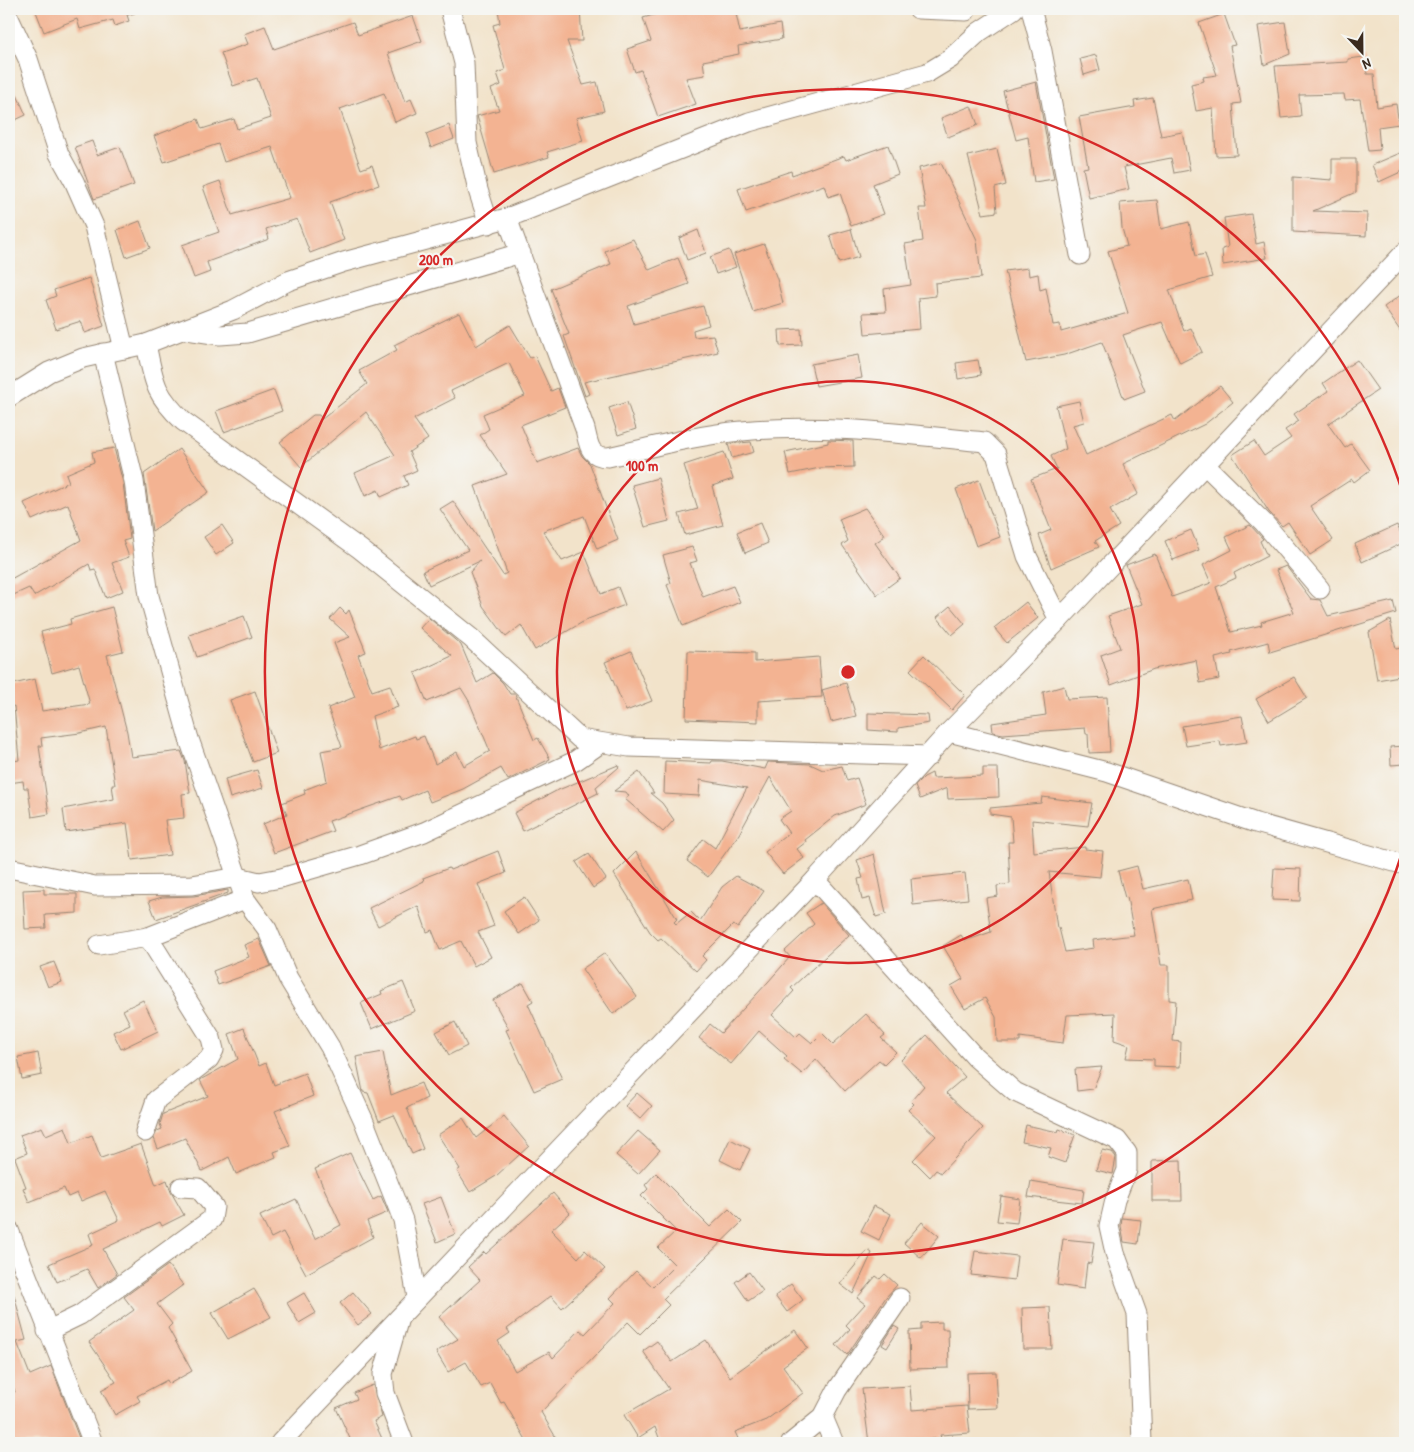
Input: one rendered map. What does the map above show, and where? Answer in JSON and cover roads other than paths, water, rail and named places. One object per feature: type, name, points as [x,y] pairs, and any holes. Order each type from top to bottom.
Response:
[{"type":"street","points":[[450,9],[464,63],[467,143],[478,190],[521,253],[585,429],[591,452],[597,457],[608,457],[693,438],[772,429],[873,431],[984,442],[996,454],[1027,556],[1059,620]]},
{"type":"street","points":[[918,9],[966,10],[979,32]]},
{"type":"street","points":[[9,397],[49,372],[83,358],[146,344],[233,310],[288,280],[344,262],[498,221],[749,122],[927,73],[950,59],[979,32],[1014,9]]},
{"type":"street","points":[[1031,9],[1042,51],[1080,255]]},
{"type":"street","points":[[9,18],[28,59],[59,154],[74,181],[94,226],[124,349]]},
{"type":"street","points":[[280,1443],[815,880],[949,732],[1059,620],[1405,252]]},
{"type":"street","points":[[184,329],[220,335],[248,333],[521,253]]},
{"type":"street","points":[[146,344],[154,386],[164,402],[183,421],[382,567],[478,644],[580,739],[629,747],[929,756]]},
{"type":"street","points":[[104,353],[134,481],[149,596],[189,739],[245,899],[267,929],[288,978],[330,1047],[364,1119],[403,1220],[417,1297]]},
{"type":"street","points":[[1205,465],[1264,523],[1320,589]]},
{"type":"street","points":[[949,732],[1107,772],[1256,823],[1405,866]]},
{"type":"street","points":[[9,868],[95,886],[192,885],[238,877],[259,882],[281,878],[360,855],[424,832],[566,765],[601,743]]},
{"type":"street","points":[[815,880],[982,1063],[1016,1092],[1117,1140],[1127,1153],[1127,1170],[1115,1200],[1109,1226],[1115,1252],[1137,1314],[1142,1443]]},
{"type":"street","points":[[99,945],[148,937],[245,899]]},
{"type":"street","points":[[145,1132],[156,1100],[209,1059],[214,1050],[211,1038],[148,937]]},
{"type":"street","points":[[47,1330],[80,1315],[212,1219],[214,1207],[208,1198],[198,1188],[181,1187]]},
{"type":"street","points":[[9,1230],[93,1443]]},
{"type":"street","points":[[790,1443],[823,1417],[837,1390],[900,1298]]},
{"type":"street","points":[[400,1316],[383,1374],[385,1393],[404,1443]]},
{"type":"street","points":[[823,1417],[834,1443]]}]
